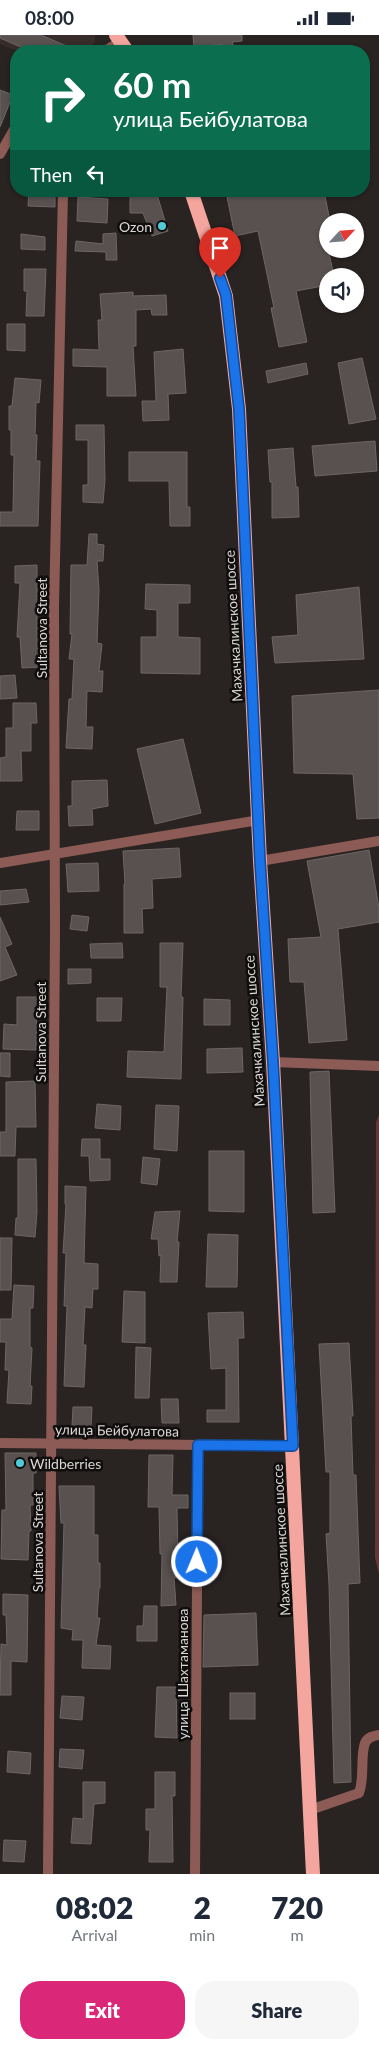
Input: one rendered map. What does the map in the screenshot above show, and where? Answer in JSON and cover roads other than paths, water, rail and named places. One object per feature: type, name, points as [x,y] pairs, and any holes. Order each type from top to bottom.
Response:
[{"type":"highway","name":"Махачкалинское шоссе","points":[[193,197],[226,295],[239,409],[260,861],[273,1062],[313,1874]]},
{"type":"street","points":[[0,154],[10,136]]},
{"type":"street","name":"Sultanova Street","points":[[48,1874],[55,855],[54,607],[64,197]]},
{"type":"street","points":[[0,863],[258,820]]},
{"type":"street","points":[[260,861],[379,841]]},
{"type":"street","points":[[273,1062],[379,1066]]},
{"type":"street","name":"улица Бейбулатова","points":[[0,1443],[293,1446]]},
{"type":"street","name":"улица Шахтаманова","points":[[195,1874],[198,1445]]},
{"type":"street","points":[[310,1809],[359,1793],[362,1786],[365,1744],[370,1737],[379,1735]]},
{"type":"place","name":"Ozon","points":[[162,226]]},
{"type":"place","name":"Wildberries","points":[[20,1463]]}]
